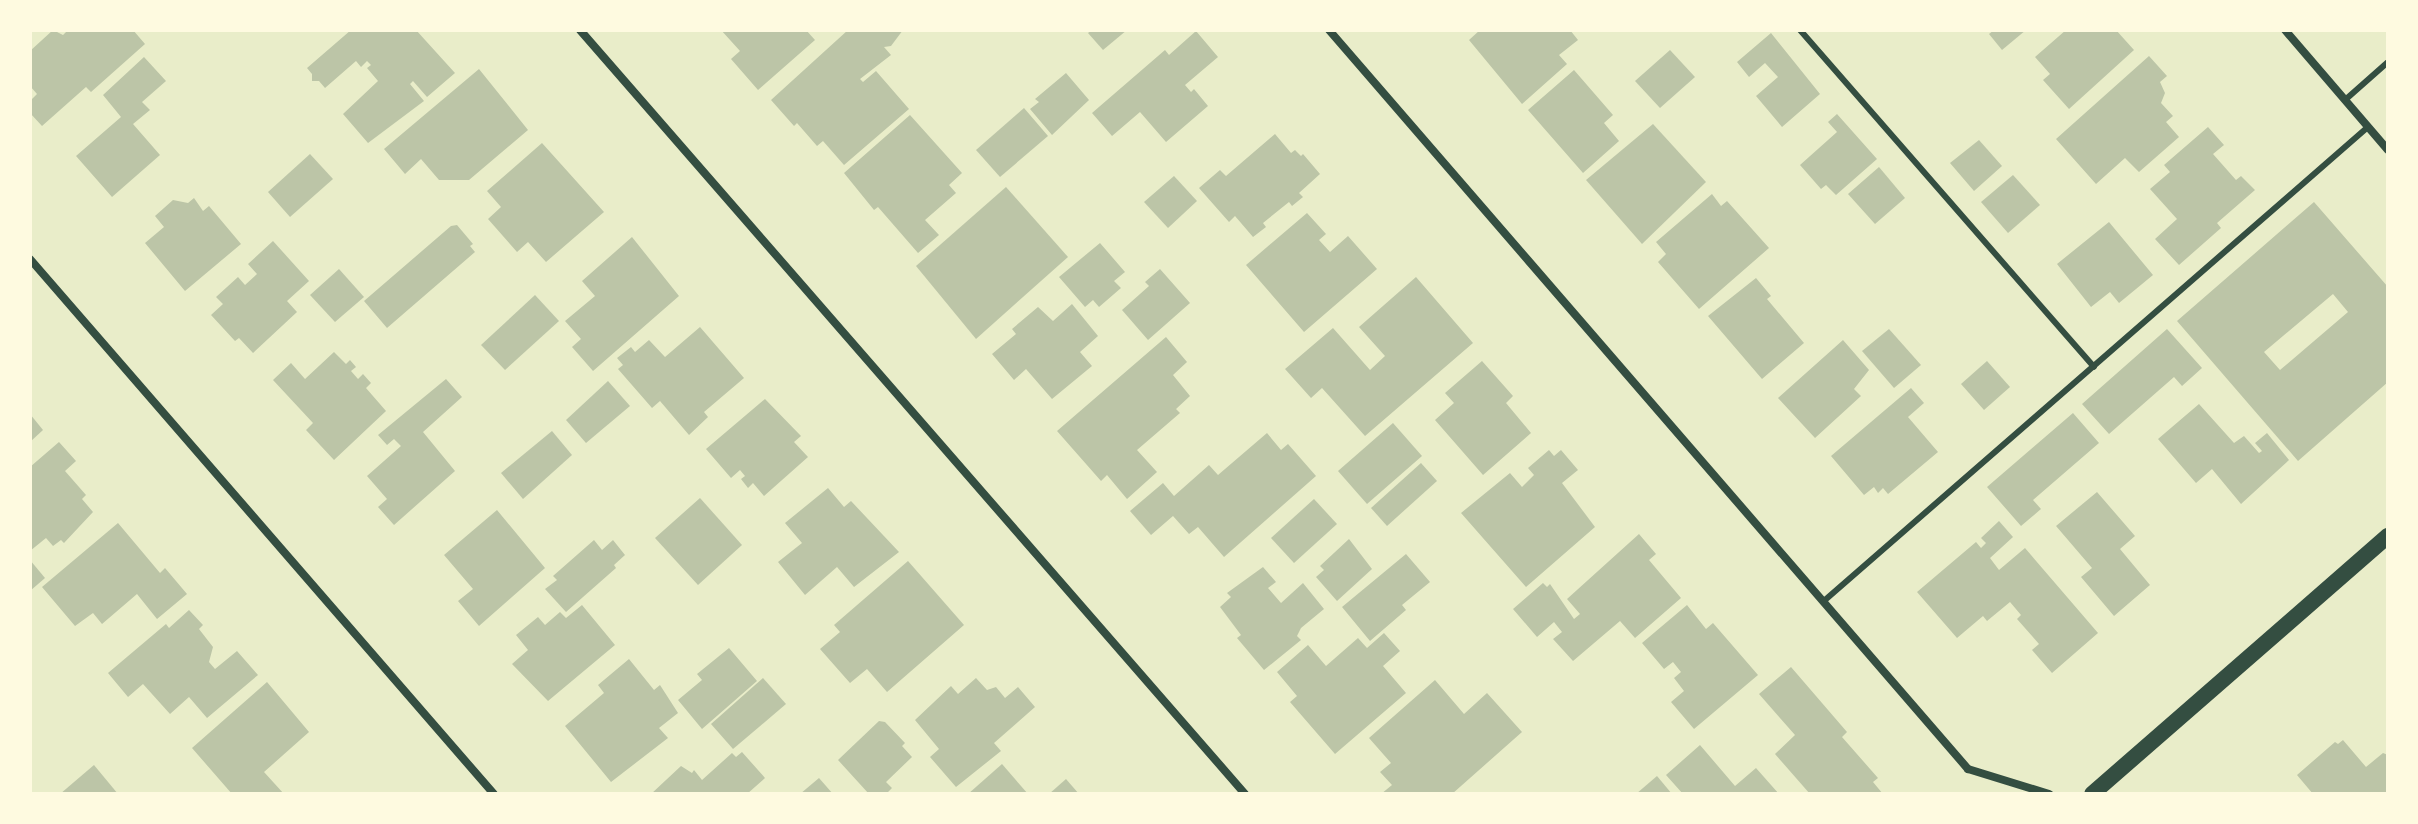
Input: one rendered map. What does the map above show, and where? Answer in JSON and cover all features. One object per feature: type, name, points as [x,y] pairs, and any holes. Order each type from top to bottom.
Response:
[{"type":"main road","points":[[2092,794],[2388,536]]},
{"type":"street","points":[[580,30],[1245,794]]},
{"type":"street","points":[[1329,30],[1968,769],[2049,794]]},
{"type":"street","points":[[2285,30],[2388,150]]},
{"type":"street","points":[[30,259],[494,794]]},
{"type":"lane","points":[[1800,30],[2094,367]]},
{"type":"lane","points":[[2345,100],[2388,62]]},
{"type":"lane","points":[[1825,600],[2368,127]]},
{"type":"building","points":[[53,30],[63,35],[68,30],[133,30],[145,44],[91,92],[86,87],[42,126],[30,113],[30,101],[37,94],[30,86],[30,51]]},
{"type":"building","points":[[351,30],[416,30],[455,73],[427,97],[413,81],[410,84],[424,101],[368,143],[343,114],[378,81],[367,68],[371,65],[367,61],[361,67],[356,61],[325,88],[319,81],[312,81],[312,74],[307,68]]},
{"type":"building","points":[[721,30],[806,30],[815,40],[758,90],[731,59],[740,51]]},
{"type":"building","points":[[848,30],[903,30],[891,46],[884,47],[891,55],[860,79],[863,82],[876,71],[909,109],[844,165],[823,141],[817,146],[797,123],[794,126],[771,100]]},
{"type":"building","points":[[1092,30],[1127,30],[1103,50],[1088,33]]},
{"type":"building","points":[[1480,30],[1570,30],[1578,40],[1559,55],[1567,64],[1522,104],[1469,40]]},
{"type":"building","points":[[1994,30],[2026,30],[2002,50],[1989,34]]},
{"type":"building","points":[[2066,30],[2116,30],[2134,50],[2069,109],[2043,80],[2050,74],[2035,57]]},
{"type":"building","points":[[1196,31],[1218,57],[1185,85],[1191,92],[1194,89],[1208,106],[1166,142],[1140,112],[1112,136],[1092,113],[1165,50],[1169,55]]},
{"type":"building","points":[[1771,33],[1820,94],[1782,127],[1756,96],[1778,77],[1765,63],[1749,77],[1737,62]]},
{"type":"building","points":[[1670,50],[1695,77],[1660,108],[1635,81]]},
{"type":"building","points":[[2149,56],[2167,76],[2160,82],[2165,93],[2161,103],[2173,116],[2166,122],[2179,137],[2139,172],[2125,158],[2096,184],[2056,139]]},
{"type":"building","points":[[144,57],[166,81],[142,102],[150,110],[133,124],[160,155],[112,197],[76,156],[121,117],[103,95]]},
{"type":"building","points":[[479,69],[528,130],[469,180],[439,180],[421,159],[405,174],[384,149]]},
{"type":"building","points":[[1574,70],[1613,115],[1604,123],[1619,141],[1583,173],[1528,110]]},
{"type":"building","points":[[1066,73],[1089,100],[1052,135],[1030,109],[1039,102],[1035,99]]},
{"type":"building","points":[[1024,108],[1048,136],[1000,177],[976,150]]},
{"type":"building","points":[[1837,114],[1877,159],[1836,195],[1826,185],[1821,189],[1800,165],[1837,132],[1828,122]]},
{"type":"building","points":[[910,115],[962,173],[949,185],[956,193],[925,220],[939,235],[918,253],[878,207],[874,210],[844,173]]},
{"type":"building","points":[[1653,124],[1706,182],[1642,244],[1586,180]]},
{"type":"building","points":[[2208,127],[2224,145],[2213,154],[2236,180],[2241,176],[2255,190],[2217,223],[2221,228],[2179,265],[2155,239],[2177,219],[2150,189],[2170,172],[2164,165]]},
{"type":"building","points":[[1275,134],[1291,153],[1295,150],[1301,156],[1303,154],[1320,174],[1299,193],[1303,197],[1292,206],[1289,202],[1263,223],[1266,227],[1253,237],[1235,216],[1229,222],[1199,188],[1220,170],[1226,176]]},
{"type":"building","points":[[1979,140],[2002,166],[1974,191],[1950,163]]},
{"type":"building","points":[[542,143],[604,212],[546,262],[528,242],[517,252],[488,219],[501,207],[487,191]]},
{"type":"building","points":[[310,154],[333,179],[290,217],[268,192]]},
{"type":"building","points":[[1879,167],[1905,198],[1875,224],[1848,194]]},
{"type":"building","points":[[2013,175],[2040,205],[2008,233],[1981,202]]},
{"type":"building","points":[[1174,176],[1197,201],[1168,228],[1144,202]]},
{"type":"building","points":[[1006,187],[1068,257],[976,339],[916,266]]},
{"type":"building","points":[[1712,194],[1721,206],[1727,201],[1769,248],[1699,309],[1658,262],[1666,254],[1656,242]]},
{"type":"building","points":[[194,198],[203,211],[209,206],[241,244],[185,291],[145,243],[164,227],[155,216],[173,200],[188,203]]},
{"type":"building","points":[[2314,202],[2388,287],[2388,382],[2298,461],[2177,321]],"holes":[[[2333,294],[2348,312],[2280,370],[2264,352]]]},
{"type":"building","points":[[1307,213],[1326,234],[1319,240],[1330,252],[1348,236],[1377,269],[1304,332],[1246,265]]},
{"type":"building","points":[[2109,222],[2153,275],[2119,303],[2110,292],[2091,307],[2057,264]]},
{"type":"building","points":[[457,225],[473,244],[470,246],[475,252],[387,328],[364,301],[451,226]]},
{"type":"building","points":[[632,237],[679,296],[593,371],[572,347],[581,339],[565,321],[595,296],[582,281]]},
{"type":"building","points":[[273,241],[309,281],[287,301],[297,312],[253,353],[239,338],[235,341],[211,315],[223,304],[216,297],[238,277],[245,285],[257,274],[248,264]]},
{"type":"building","points":[[1100,243],[1125,272],[1114,281],[1121,288],[1099,307],[1093,300],[1085,307],[1059,277]]},
{"type":"building","points":[[339,269],[364,297],[335,322],[310,295]]},
{"type":"building","points":[[1160,269],[1190,303],[1148,340],[1122,310],[1149,286],[1145,282]]},
{"type":"building","points":[[1416,277],[1473,343],[1365,436],[1322,388],[1311,398],[1285,369],[1333,328],[1370,370],[1385,356],[1359,327]]},
{"type":"building","points":[[1756,278],[1771,296],[1767,299],[1804,343],[1762,379],[1708,316]]},
{"type":"building","points":[[535,295],[559,321],[505,370],[481,345]]},
{"type":"building","points":[[1072,304],[1098,336],[1080,352],[1092,366],[1052,399],[1026,369],[1014,380],[992,354],[1016,334],[1012,329],[1038,307],[1053,321]]},
{"type":"building","points":[[700,327],[744,378],[704,412],[708,417],[689,435],[660,401],[652,408],[618,369],[623,365],[617,358],[631,347],[635,352],[649,340],[665,357]]},
{"type":"building","points":[[1889,329],[1921,365],[1894,388],[1862,351]]},
{"type":"building","points":[[2167,329],[2202,368],[2182,386],[2174,377],[2109,434],[2082,404]]},
{"type":"building","points":[[1166,337],[1187,362],[1173,375],[1190,396],[1176,409],[1180,413],[1137,450],[1157,472],[1127,499],[1107,475],[1101,481],[1057,431]]},
{"type":"building","points":[[1843,340],[1869,370],[1854,389],[1861,396],[1815,438],[1778,398]]},
{"type":"building","points":[[334,352],[346,364],[350,360],[356,367],[351,371],[358,379],[363,374],[371,383],[366,388],[386,411],[334,460],[306,430],[313,423],[273,380],[291,363],[305,379]]},
{"type":"building","points":[[1482,361],[1513,396],[1506,403],[1531,433],[1483,475],[1435,420],[1454,403],[1445,393]]},
{"type":"building","points":[[1987,361],[2010,387],[1984,410],[1961,384]]},
{"type":"building","points":[[446,379],[462,397],[423,432],[455,471],[394,525],[378,507],[387,499],[367,476],[401,446],[394,439],[387,445],[378,435]]},
{"type":"building","points":[[608,381],[630,406],[586,443],[566,420]]},
{"type":"building","points":[[1911,388],[1924,403],[1908,417],[1938,452],[1888,494],[1883,488],[1878,493],[1874,487],[1864,495],[1831,456]]},
{"type":"building","points":[[765,399],[801,436],[794,442],[808,457],[764,496],[753,483],[748,488],[741,479],[745,476],[740,470],[731,478],[706,449]]},
{"type":"building","points":[[2199,404],[2234,443],[2244,436],[2259,453],[2262,451],[2255,443],[2267,433],[2289,460],[2241,504],[2212,469],[2196,483],[2158,439]]},
{"type":"building","points":[[2073,413],[2099,443],[2033,500],[2041,509],[2021,526],[1987,487]]},
{"type":"building","points":[[30,414],[43,430],[30,442]]},
{"type":"building","points":[[1393,423],[1422,456],[1367,504],[1338,471]]},
{"type":"building","points":[[552,431],[572,455],[523,499],[501,473]]},
{"type":"building","points":[[1267,433],[1281,450],[1288,444],[1316,476],[1224,557],[1198,527],[1189,534],[1173,516],[1151,535],[1130,511],[1163,483],[1174,496],[1209,465],[1218,475]]},
{"type":"building","points":[[59,442],[76,461],[65,471],[86,495],[82,499],[93,512],[64,543],[61,540],[53,546],[46,538],[30,551],[30,467]]},
{"type":"building","points":[[1549,450],[1554,456],[1561,450],[1578,470],[1562,483],[1595,527],[1526,587],[1461,513],[1510,473],[1522,487],[1534,475],[1528,468]]},
{"type":"building","points":[[1421,463],[1437,481],[1387,526],[1371,508]]},
{"type":"building","points":[[828,488],[844,507],[851,501],[899,552],[854,587],[837,567],[805,595],[778,562],[802,543],[785,523]]},
{"type":"building","points":[[2097,492],[2135,536],[2120,549],[2150,585],[2114,616],[2081,577],[2092,568],[2056,526]]},
{"type":"building","points":[[700,498],[742,545],[698,585],[655,538]]},
{"type":"building","points":[[1314,499],[1337,524],[1294,563],[1271,538]]},
{"type":"building","points":[[497,510],[545,568],[479,626],[458,601],[473,589],[444,555]]},
{"type":"building","points":[[1999,521],[2013,537],[1990,558],[1999,570],[2025,548],[2098,633],[2052,673],[2032,650],[2039,644],[2017,619],[2021,615],[2010,602],[1987,621],[1983,616],[1957,638],[1917,592],[1976,542],[1981,548],[1986,543],[1981,538]]},
{"type":"building","points":[[118,523],[160,573],[165,568],[187,594],[157,619],[137,594],[102,624],[93,613],[75,626],[42,587]]},
{"type":"building","points":[[1639,534],[1656,554],[1649,560],[1681,598],[1635,638],[1620,621],[1573,661],[1553,639],[1562,632],[1554,622],[1537,637],[1513,609],[1543,583],[1547,587],[1550,584],[1574,619],[1580,614],[1567,599]]},
{"type":"building","points":[[1349,539],[1372,569],[1337,601],[1316,577],[1324,570],[1320,566]]},
{"type":"building","points":[[594,540],[602,550],[613,540],[625,555],[614,565],[616,568],[566,612],[545,589],[557,580],[553,576]]},
{"type":"building","points":[[1406,554],[1430,582],[1402,605],[1406,610],[1370,641],[1342,607]]},
{"type":"building","points":[[30,560],[45,578],[30,591]]},
{"type":"building","points":[[908,561],[964,625],[887,692],[867,669],[850,683],[820,649],[840,632],[834,625]]},
{"type":"building","points":[[1263,567],[1276,582],[1268,588],[1281,603],[1303,583],[1324,609],[1301,628],[1297,636],[1301,640],[1264,670],[1237,638],[1241,635],[1220,607],[1231,597],[1227,593]]},
{"type":"building","points":[[582,605],[615,645],[548,701],[512,664],[528,650],[516,635],[538,617],[545,625],[560,612],[566,618]]},
{"type":"building","points":[[1687,605],[1706,629],[1713,623],[1758,675],[1694,729],[1671,702],[1684,691],[1674,678],[1681,672],[1673,662],[1664,669],[1642,643]]},
{"type":"building","points":[[189,610],[203,625],[199,629],[213,647],[209,662],[215,669],[237,651],[258,675],[207,718],[189,697],[170,714],[143,684],[128,697],[108,673],[166,624],[169,628]]},
{"type":"building","points":[[1384,633],[1400,651],[1383,666],[1406,693],[1335,754],[1290,702],[1297,696],[1277,672],[1308,645],[1326,666],[1358,638],[1367,648]]},
{"type":"building","points":[[729,648],[757,681],[702,729],[678,700],[702,680],[697,674]]},
{"type":"building","points":[[629,659],[654,690],[660,685],[678,713],[659,728],[668,738],[611,782],[565,726],[604,693],[598,685]]},
{"type":"building","points":[[1791,667],[1847,732],[1842,737],[1878,778],[1873,782],[1883,794],[1810,794],[1775,754],[1795,735],[1759,694]]},
{"type":"building","points":[[763,678],[786,704],[733,749],[711,724]]},
{"type":"building","points":[[976,678],[987,690],[996,687],[1005,698],[1018,687],[1035,707],[994,743],[1001,751],[956,787],[930,757],[939,749],[915,720],[951,686],[958,694]]},
{"type":"building","points":[[1435,680],[1464,714],[1487,693],[1522,732],[1452,794],[1381,794],[1392,785],[1380,772],[1391,763],[1369,738]]},
{"type":"building","points":[[267,682],[309,732],[264,772],[284,794],[232,794],[192,748]]},
{"type":"building","points":[[879,721],[885,722],[905,743],[902,746],[912,757],[886,782],[892,788],[886,794],[869,794],[838,760]]},
{"type":"building","points":[[2343,740],[2366,767],[2383,753],[2388,755],[2388,794],[2313,794],[2297,775],[2335,742],[2338,744]]},
{"type":"building","points":[[1700,745],[1735,786],[1756,768],[1779,794],[1683,794],[1666,775]]},
{"type":"building","points":[[742,752],[765,778],[747,794],[651,794],[681,766],[692,773],[694,770],[702,780],[732,753],[736,757]]},
{"type":"building","points":[[1002,764],[1028,794],[968,794]]},
{"type":"building","points":[[94,765],[118,794],[60,794]]},
{"type":"building","points":[[1657,776],[1672,794],[1636,794]]},
{"type":"building","points":[[819,778],[833,794],[800,794]]},
{"type":"building","points":[[1066,779],[1079,794],[1049,794]]}]
